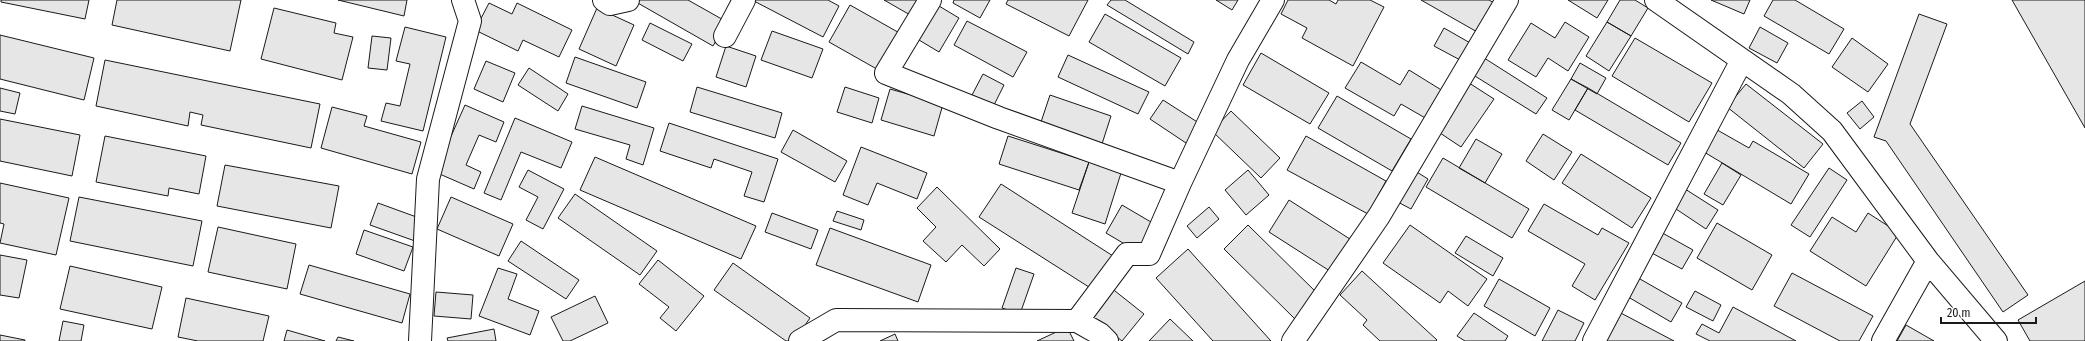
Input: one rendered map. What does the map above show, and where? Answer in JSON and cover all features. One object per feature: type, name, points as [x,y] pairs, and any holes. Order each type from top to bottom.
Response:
[{"type":"street","points":[[420,341],[428,179],[470,20],[464,0]]},
{"type":"street","points":[[604,0],[610,4],[628,0]]},
{"type":"street","points":[[724,36],[744,0]]},
{"type":"street","points":[[930,0],[886,73],[999,118],[1180,183]]},
{"type":"street","points":[[1077,321],[1127,254],[1149,254],[1180,183],[1238,60],[1273,0]]},
{"type":"street","points":[[1292,341],[1379,216],[1507,0]]},
{"type":"street","points":[[1656,0],[1791,94],[1832,131],[1928,261],[1996,341]]},
{"type":"street","points":[[1594,341],[1742,60]]},
{"type":"street","points":[[1883,341],[1928,261]]},
{"type":"street","points":[[800,341],[836,320],[1077,321],[1100,334],[1107,341]]},
{"type":"building","points":[[1,0],[89,0],[85,19],[1,2]]},
{"type":"building","points":[[117,0],[241,0],[230,51],[112,25]]},
{"type":"building","points":[[338,0],[407,0],[404,16]]},
{"type":"building","points":[[637,0],[688,0],[727,22],[713,46],[636,2]]},
{"type":"building","points":[[752,0],[828,0],[839,6],[823,37]]},
{"type":"building","points":[[884,0],[921,0],[912,16]]},
{"type":"building","points":[[954,0],[990,0],[980,18],[953,3]]},
{"type":"building","points":[[1008,0],[1088,0],[1069,36],[1006,4]]},
{"type":"building","points":[[1111,0],[1125,0],[1194,42],[1188,54],[1107,5]]},
{"type":"building","points":[[1216,0],[1238,0],[1232,10]]},
{"type":"building","points":[[1288,0],[1329,0],[1336,4],[1338,0],[1370,0],[1384,7],[1353,66],[1302,38],[1307,28],[1281,14]]},
{"type":"building","points":[[1421,0],[1489,0],[1496,4],[1479,33]]},
{"type":"building","points":[[1568,0],[1608,0],[1597,18]]},
{"type":"building","points":[[1620,0],[1635,0],[1648,8],[1631,36],[1607,22]]},
{"type":"building","points":[[1711,0],[1750,0],[1744,14]]},
{"type":"building","points":[[1773,0],[1795,0],[1844,29],[1829,54],[1764,16]]},
{"type":"building","points":[[2012,0],[2085,0],[2085,128]]},
{"type":"building","points":[[489,3],[512,14],[517,3],[572,30],[559,57],[523,40],[518,51],[475,30]]},
{"type":"building","points":[[934,3],[959,18],[939,52],[914,37]]},
{"type":"building","points":[[850,5],[903,35],[882,72],[829,42]]},
{"type":"building","points":[[274,8],[336,23],[334,33],[353,37],[342,80],[261,59]]},
{"type":"building","points":[[597,8],[634,25],[616,66],[579,49]]},
{"type":"building","points":[[1105,14],[1181,58],[1165,86],[1089,42]]},
{"type":"building","points":[[1919,14],[1947,24],[1910,124],[2028,295],[2003,312],[1886,141],[1874,137]]},
{"type":"building","points":[[967,21],[1027,52],[1013,77],[954,45]]},
{"type":"building","points":[[1565,22],[1589,37],[1568,71],[1548,58],[1536,77],[1508,60],[1531,23],[1555,38]]},
{"type":"building","points":[[1607,22],[1631,36],[1609,71],[1586,56]]},
{"type":"building","points":[[650,23],[692,44],[683,61],[642,40]]},
{"type":"building","points":[[405,27],[446,37],[423,131],[381,121],[386,103],[400,106],[410,64],[396,61]]},
{"type":"building","points":[[1760,27],[1788,43],[1777,63],[1749,48]]},
{"type":"building","points":[[1444,28],[1472,44],[1462,61],[1434,46]]},
{"type":"building","points":[[772,31],[823,49],[812,78],[761,60]]},
{"type":"building","points":[[0,35],[94,58],[84,100],[0,79]]},
{"type":"building","points":[[372,36],[391,38],[387,70],[368,68]]},
{"type":"building","points":[[1635,38],[1712,83],[1689,122],[1612,76]]},
{"type":"building","points":[[1852,38],[1888,64],[1868,92],[1832,67]]},
{"type":"building","points":[[726,46],[756,56],[746,87],[716,77]]},
{"type":"building","points":[[1261,53],[1329,93],[1310,124],[1243,85]]},
{"type":"building","points":[[1068,55],[1149,92],[1138,114],[1058,77]]},
{"type":"building","points":[[1481,56],[1547,98],[1536,114],[1470,73]]},
{"type":"building","points":[[575,57],[646,82],[637,108],[566,83]]},
{"type":"building","points":[[105,60],[320,104],[311,148],[201,125],[203,115],[190,112],[188,126],[96,106]]},
{"type":"building","points":[[486,61],[515,73],[503,102],[474,89]]},
{"type":"building","points":[[1361,62],[1400,85],[1409,70],[1443,91],[1427,119],[1401,104],[1394,116],[1345,88]]},
{"type":"building","points":[[1580,63],[1606,78],[1597,94],[1571,79]]},
{"type":"building","points":[[529,68],[568,94],[558,111],[518,85]]},
{"type":"building","points":[[983,74],[1004,85],[994,105],[972,95]]},
{"type":"building","points":[[1571,79],[1588,88],[1569,120],[1552,110]]},
{"type":"building","points":[[1466,81],[1494,99],[1461,147],[1434,129]]},
{"type":"building","points":[[1746,84],[1823,144],[1804,168],[1727,107]]},
{"type":"building","points":[[697,87],[782,113],[775,138],[690,112]]},
{"type":"building","points":[[845,87],[879,98],[872,123],[837,112]]},
{"type":"building","points":[[0,88],[20,93],[15,114],[0,111]]},
{"type":"building","points":[[1588,88],[1681,143],[1668,165],[1575,110]]},
{"type":"building","points":[[890,89],[943,104],[934,136],[881,120]]},
{"type":"building","points":[[1050,95],[1111,116],[1101,147],[1040,125]]},
{"type":"building","points":[[1337,96],[1411,139],[1392,171],[1318,128]]},
{"type":"building","points":[[1163,100],[1202,125],[1189,145],[1150,119]]},
{"type":"building","points":[[1862,101],[1874,117],[1860,129],[1847,113]]},
{"type":"building","points":[[465,105],[504,122],[496,142],[479,135],[466,165],[481,172],[474,189],[435,172]]},
{"type":"building","points":[[582,106],[654,128],[643,165],[626,159],[630,145],[575,129]]},
{"type":"building","points":[[332,107],[367,116],[364,126],[421,142],[412,174],[321,148]]},
{"type":"building","points":[[1231,111],[1280,158],[1261,178],[1212,131]]},
{"type":"building","points":[[515,118],[572,142],[561,168],[521,152],[501,200],[484,193]]},
{"type":"building","points":[[0,119],[80,135],[72,176],[0,161]]},
{"type":"building","points":[[669,123],[778,159],[764,202],[744,196],[752,172],[714,159],[711,168],[660,151]]},
{"type":"building","points":[[1712,127],[1749,148],[1753,141],[1809,174],[1791,204],[1699,149]]},
{"type":"building","points":[[793,130],[847,161],[835,182],[781,152]]},
{"type":"building","points":[[1543,134],[1572,152],[1554,180],[1526,161]]},
{"type":"building","points":[[105,136],[206,156],[199,194],[169,188],[168,196],[96,182]]},
{"type":"building","points":[[1008,136],[1089,162],[1079,190],[999,164]]},
{"type":"building","points":[[1306,136],[1386,181],[1368,214],[1287,170]]},
{"type":"building","points":[[1476,139],[1502,154],[1485,183],[1459,168]]},
{"type":"building","points":[[861,147],[927,173],[917,199],[877,183],[868,205],[843,195]]},
{"type":"building","points":[[1581,154],[1651,198],[1632,228],[1562,183]]},
{"type":"building","points":[[595,157],[756,226],[741,259],[580,190]]},
{"type":"building","points":[[1443,158],[1529,209],[1512,238],[1426,187]]},
{"type":"building","points":[[1089,162],[1121,173],[1105,224],[1072,213]]},
{"type":"building","points":[[1722,163],[1741,175],[1723,205],[1704,194]]},
{"type":"building","points":[[225,165],[339,186],[331,228],[217,206]]},
{"type":"building","points":[[1829,168],[1847,180],[1810,237],[1791,225]]},
{"type":"building","points":[[1412,169],[1428,179],[1411,209],[1394,200]]},
{"type":"building","points":[[528,170],[564,189],[543,229],[526,220],[538,197],[519,187]]},
{"type":"building","points":[[1248,170],[1269,195],[1246,215],[1225,190]]},
{"type":"building","points":[[0,183],[69,198],[56,255],[0,243],[4,224],[0,223]]},
{"type":"building","points":[[1001,184],[1113,256],[1092,289],[979,217]]},
{"type":"building","points":[[937,187],[1000,249],[984,266],[962,245],[946,262],[923,241],[936,227],[917,208]]},
{"type":"building","points":[[1682,187],[1718,210],[1706,229],[1670,205]]},
{"type":"building","points":[[575,194],[657,251],[640,275],[558,218]]},
{"type":"building","points":[[79,197],[202,221],[193,266],[70,241]]},
{"type":"building","points":[[451,197],[513,224],[499,256],[437,229]]},
{"type":"building","points":[[1289,200],[1353,241],[1333,273],[1269,232]]},
{"type":"building","points":[[378,203],[422,219],[415,241],[370,225]]},
{"type":"building","points":[[1544,204],[1598,235],[1602,228],[1629,243],[1595,300],[1572,286],[1585,264],[1528,231]]},
{"type":"building","points":[[1122,205],[1156,225],[1140,253],[1106,233]]},
{"type":"building","points":[[1209,207],[1219,219],[1197,238],[1187,226]]},
{"type":"building","points":[[837,211],[864,220],[861,230],[833,221]]},
{"type":"building","points":[[772,213],[818,230],[811,249],[765,232]]},
{"type":"building","points":[[1868,213],[1899,233],[1866,286],[1810,251],[1832,217],[1856,232]]},
{"type":"building","points":[[1717,223],[1772,255],[1752,290],[1697,258]]},
{"type":"building","points":[[1248,225],[1320,296],[1296,320],[1224,249]]},
{"type":"building","points":[[1410,225],[1487,279],[1468,306],[1448,291],[1440,303],[1383,263]]},
{"type":"building","points":[[218,227],[296,244],[287,289],[208,272]]},
{"type":"building","points":[[830,228],[931,265],[918,302],[816,265]]},
{"type":"building","points":[[364,230],[413,247],[404,271],[356,254]]},
{"type":"building","points":[[1657,230],[1693,250],[1682,269],[1646,250]]},
{"type":"building","points":[[1466,236],[1503,258],[1493,276],[1455,253]]},
{"type":"building","points":[[521,241],[579,280],[566,299],[508,261]]},
{"type":"building","points":[[1188,249],[1271,341],[1213,341],[1156,278]]},
{"type":"building","points":[[0,255],[27,260],[19,298],[0,295]]},
{"type":"building","points":[[658,260],[704,296],[676,331],[660,318],[669,307],[639,284]]},
{"type":"building","points":[[733,263],[810,318],[794,341],[786,341],[714,290]]},
{"type":"building","points":[[309,265],[410,294],[402,323],[300,294]]},
{"type":"building","points":[[70,266],[162,287],[152,329],[60,309]]},
{"type":"building","points":[[498,268],[517,274],[508,299],[539,311],[530,335],[479,316]]},
{"type":"building","points":[[1016,268],[1034,274],[1020,314],[1002,308]]},
{"type":"building","points":[[1362,271],[1437,340],[1380,341],[1363,325],[1367,320],[1340,295]]},
{"type":"building","points":[[1792,273],[1873,316],[1859,341],[1840,341],[1774,306]]},
{"type":"building","points":[[1633,275],[1682,303],[1671,322],[1623,294]]},
{"type":"building","points":[[1499,279],[1550,308],[1535,336],[1484,306]]},
{"type":"building","points":[[2085,281],[2085,341],[2030,341],[2018,320]]},
{"type":"building","points":[[1110,287],[1144,314],[1122,341],[1088,314]]},
{"type":"building","points":[[1695,291],[1721,305],[1713,321],[1686,307]]},
{"type":"building","points":[[436,292],[473,295],[471,319],[434,316]]},
{"type":"building","points":[[595,296],[608,323],[570,341],[563,341],[551,317]]},
{"type":"building","points":[[186,298],[269,316],[263,341],[198,341],[178,337]]},
{"type":"building","points":[[1733,307],[1796,341],[1710,341],[1696,334],[1702,324],[1719,333]]},
{"type":"building","points":[[1558,310],[1584,323],[1575,341],[1542,341]]},
{"type":"building","points":[[1617,311],[1674,341],[1602,341]]},
{"type":"building","points":[[1474,313],[1508,336],[1505,341],[1465,341],[1457,336]]},
{"type":"building","points":[[1170,319],[1193,341],[1149,341]]},
{"type":"building","points":[[63,321],[84,325],[81,341],[59,341]]},
{"type":"building","points":[[1906,325],[1934,341],[1897,341]]},
{"type":"building","points":[[1067,327],[1074,341],[1037,341]]},
{"type":"building","points":[[494,329],[496,341],[448,341],[447,338]]},
{"type":"building","points":[[287,330],[325,341],[284,341]]},
{"type":"building","points":[[895,334],[898,341],[880,341]]},
{"type":"building","points":[[0,335],[25,340],[25,341],[0,341]]},
{"type":"building","points":[[338,337],[354,341],[336,341]]}]
